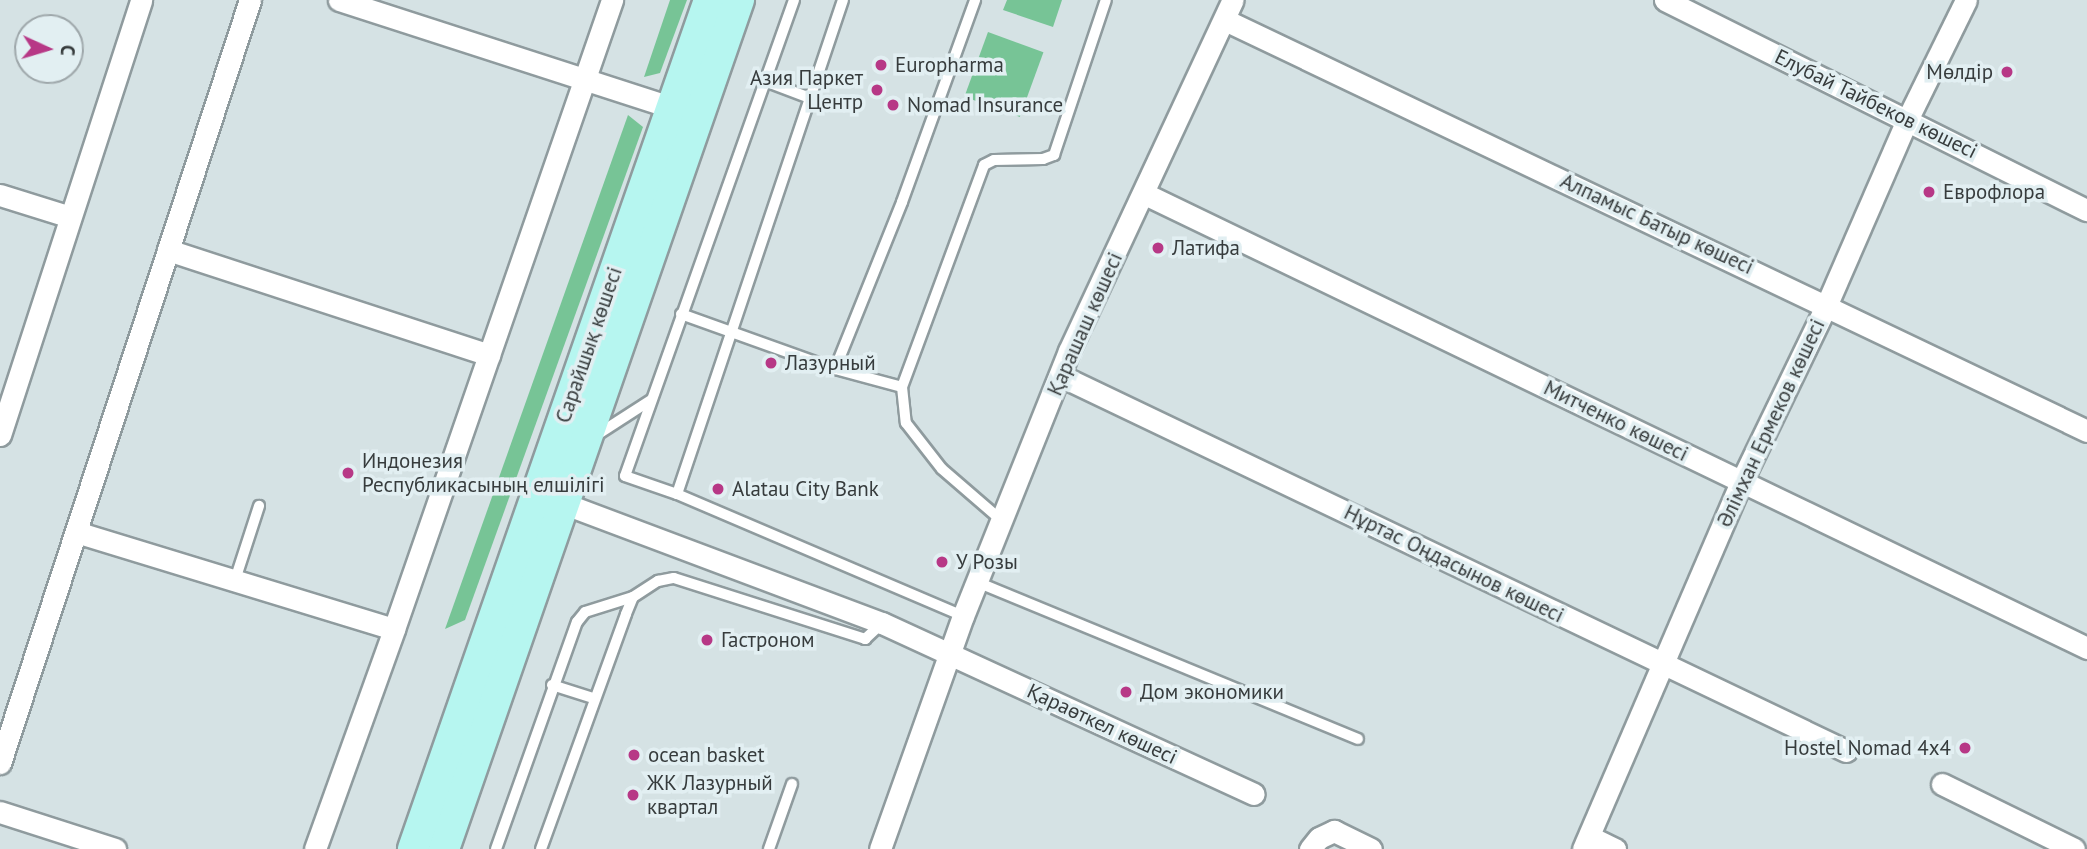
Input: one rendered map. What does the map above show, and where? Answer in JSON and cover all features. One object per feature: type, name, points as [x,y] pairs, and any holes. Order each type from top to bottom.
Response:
[{"type":"main road","name":"Сарайшық көшесі","points":[[413,849],[709,0]]},
{"type":"main road","name":"Сарайшық көшесі","points":[[444,849],[739,0]]},
{"type":"main road","points":[[565,504],[553,494],[550,487],[625,264],[625,240]]},
{"type":"main road","points":[[470,776],[471,742],[533,573],[532,566],[516,557]]},
{"type":"street","points":[[0,435],[141,0]]},
{"type":"street","points":[[0,762],[250,0]]},
{"type":"street","points":[[339,0],[376,6],[671,107]]},
{"type":"street","points":[[315,849],[394,629],[611,0]]},
{"type":"street","name":"Елубай Тайбеков көшесі","points":[[1665,0],[1908,118],[2087,210]]},
{"type":"street","name":"Әлімхан Ермеков көшесі","points":[[1587,843],[1741,482],[1827,304],[1908,118],[1966,0]]},
{"type":"street","name":"Қарашаш көшесі","points":[[880,849],[963,616],[1069,352],[1229,10]]},
{"type":"street","name":"Алпамыс Батыр көшесі","points":[[1229,10],[2087,431]]},
{"type":"street","name":"Митченко көшесі","points":[[1144,194],[2087,648]]},
{"type":"street","points":[[0,195],[70,217]]},
{"type":"street","points":[[168,250],[489,355]]},
{"type":"street","name":"Нұртас Оңдасынов көшесі","points":[[1061,376],[1846,751]]},
{"type":"street","name":"Қараөткел көшесі","points":[[565,504],[882,624],[1254,794]]},
{"type":"street","points":[[76,532],[394,629]]},
{"type":"street","points":[[1942,784],[2074,849]]},
{"type":"street","points":[[0,812],[115,849]]},
{"type":"street","points":[[1310,849],[1319,838],[1334,831],[1371,849]]},
{"type":"street","points":[[1587,843],[1615,849]]},
{"type":"lane","points":[[794,0],[625,476],[677,494],[963,616]]},
{"type":"lane","points":[[677,494],[843,0]]},
{"type":"lane","points":[[835,369],[902,202],[975,0]]},
{"type":"lane","points":[[1001,520],[942,469],[906,423],[901,387],[984,165],[995,160],[1043,159],[1054,155],[1106,0]]},
{"type":"lane","points":[[765,81],[810,98]]},
{"type":"lane","points":[[681,314],[835,369],[901,387]]},
{"type":"lane","points":[[587,441],[651,400]]},
{"type":"lane","points":[[235,580],[259,506]]},
{"type":"lane","points":[[496,849],[552,685],[577,622],[584,612],[633,597],[659,581],[674,578],[865,639],[882,624]]},
{"type":"lane","points":[[977,582],[1358,739]]},
{"type":"lane","points":[[541,849],[593,698],[633,597]]},
{"type":"lane","points":[[552,685],[593,698]]},
{"type":"lane","points":[[769,849],[792,784]]},
{"type":"green space","points":[[670,0],[687,0],[660,73],[644,77]]},
{"type":"green space","points":[[1007,0],[1062,0],[1053,27],[1003,10]]},
{"type":"green space","points":[[988,32],[1043,52],[1020,117],[964,97]]},
{"type":"green space","points":[[628,115],[643,127],[465,620],[445,629]]},
{"type":"place","name":"Europharma","points":[[881,65]]},
{"type":"place","name":"Мөлдір","points":[[2007,72]]},
{"type":"place","name":"Азия Паркет Центр","points":[[877,90]]},
{"type":"place","name":"Nomad Insurance","points":[[893,105]]},
{"type":"place","name":"Еврофлора","points":[[1929,192]]},
{"type":"place","name":"Латифа","points":[[1158,248]]},
{"type":"place","name":"Лазурный","points":[[771,363]]},
{"type":"place","name":"Индонезия Республикасының елшілігі","points":[[348,473]]},
{"type":"place","name":"Alatau City Bank","points":[[718,489]]},
{"type":"place","name":"У Розы","points":[[942,562]]},
{"type":"place","name":"Гастроном","points":[[707,640]]},
{"type":"place","name":"Дом экономики","points":[[1126,692]]},
{"type":"place","name":"Hostel Nomad 4x4","points":[[1965,748]]},
{"type":"place","name":"ocean basket","points":[[634,755]]},
{"type":"place","name":"ЖК Лазурный квартал","points":[[633,795]]}]
